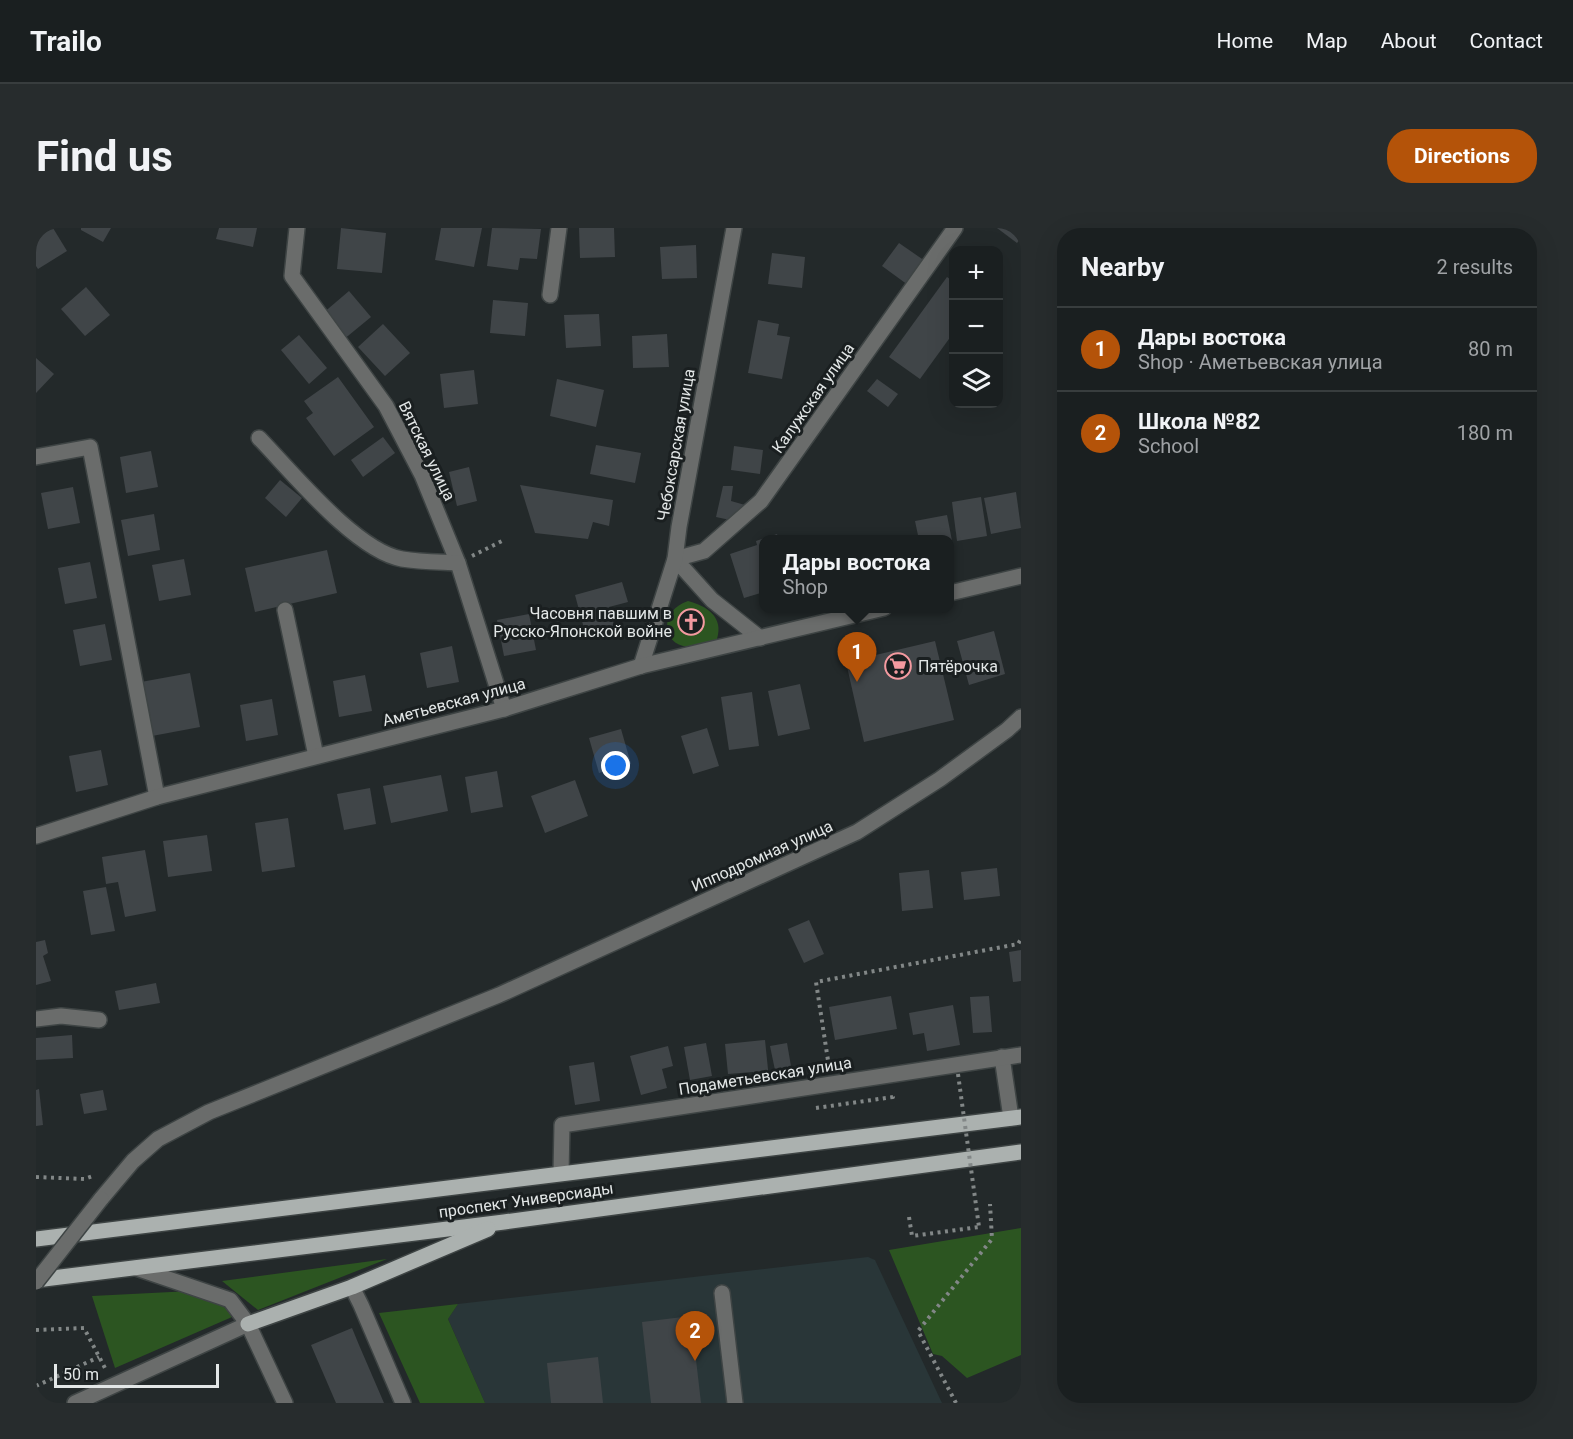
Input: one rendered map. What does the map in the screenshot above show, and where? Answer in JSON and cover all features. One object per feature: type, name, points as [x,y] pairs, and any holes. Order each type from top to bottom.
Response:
[{"type":"main road","name":"проспект Универсиады","points":[[36,1239],[1016,1117]]},
{"type":"main road","name":"проспект Универсиады","points":[[36,1281],[504,1222],[1021,1152]]},
{"type":"main road","points":[[248,1324],[352,1287],[504,1222]]},
{"type":"street","name":"Вятская улица","points":[[297,228],[292,276],[386,406],[422,476],[458,562],[504,709]]},
{"type":"street","points":[[550,295],[559,228]]},
{"type":"street","name":"Чебоксарская улица","points":[[641,666],[675,559],[734,228]]},
{"type":"street","name":"Калужская улица","points":[[675,559],[704,551],[761,501],[955,228]]},
{"type":"street","points":[[259,438],[350,532],[377,549],[401,559],[458,562]]},
{"type":"street","points":[[36,457],[90,447],[157,797]]},
{"type":"street","points":[[675,559],[712,600],[760,638]]},
{"type":"street","points":[[954,592],[1021,576]]},
{"type":"street","points":[[285,610],[316,756]]},
{"type":"street","name":"Аметьевская улица","points":[[36,836],[157,797],[504,709],[641,666],[867,613]]},
{"type":"street","name":"Ипподромная улица","points":[[36,1281],[133,1161],[158,1139],[209,1112],[499,995],[857,832],[940,779],[1007,730],[1021,717]]},
{"type":"street","points":[[36,1018],[61,1016],[99,1020]]},
{"type":"street","name":"Подаметьевская улица","points":[[561,1173],[562,1125],[1021,1055]]},
{"type":"street","points":[[1002,1057],[1016,1117]]},
{"type":"street","points":[[136,1268],[230,1300],[248,1324],[280,1402]]},
{"type":"street","points":[[352,1287],[403,1403]]},
{"type":"street","points":[[722,1293],[735,1403]]},
{"type":"street","points":[[75,1403],[248,1324]]},
{"type":"path","points":[[458,562],[504,540]]},
{"type":"path","points":[[831,1084],[816,982],[1018,944],[1021,939]]},
{"type":"path","points":[[909,1217],[912,1236],[979,1227],[958,1074]]},
{"type":"path","points":[[36,1177],[84,1179],[93,1176]]},
{"type":"path","points":[[956,1403],[918,1331],[992,1239],[990,1204]]},
{"type":"path","points":[[36,1330],[84,1328],[113,1384]]},
{"type":"path","points":[[36,1386],[99,1357]]},
{"type":"shaded area","points":[[868,1257],[875,1260],[942,1403],[485,1403],[448,1319],[458,1304]]},
{"type":"green space","points":[[688,601],[707,609],[716,619],[719,631],[717,639],[692,647],[679,645],[672,640],[668,634],[668,619],[679,605]]},
{"type":"green space","points":[[1021,1228],[1021,1355],[967,1378],[942,1356],[933,1354],[889,1250]]},
{"type":"green space","points":[[387,1259],[258,1310],[222,1281]]},
{"type":"green space","points":[[191,1291],[223,1305],[232,1317],[115,1368],[92,1296]]},
{"type":"green space","points":[[458,1304],[448,1319],[485,1403],[420,1403],[379,1313]]},
{"type":"building","points":[[36,228],[53,228],[67,251],[38,269],[36,266]]},
{"type":"building","points":[[81,228],[111,228],[103,242]]},
{"type":"building","points":[[219,228],[257,228],[253,247],[216,239]]},
{"type":"building","points":[[341,228],[386,233],[382,273],[337,269]]},
{"type":"building","points":[[441,228],[482,228],[474,267],[435,260]]},
{"type":"building","points":[[492,228],[541,229],[537,259],[520,258],[518,270],[487,266]]},
{"type":"building","points":[[579,228],[614,228],[615,257],[580,258]]},
{"type":"building","points":[[997,228],[1021,228],[1021,238],[1017,243]]},
{"type":"building","points":[[899,243],[925,261],[908,285],[882,266]]},
{"type":"building","points":[[696,245],[697,278],[662,279],[660,247]]},
{"type":"building","points":[[772,253],[805,257],[802,288],[768,284]]},
{"type":"building","points":[[947,277],[949,278],[949,339],[920,379],[889,357]]},
{"type":"building","points":[[86,287],[110,315],[85,336],[61,309]]},
{"type":"building","points":[[349,291],[371,317],[343,340],[322,314]]},
{"type":"building","points":[[493,300],[528,303],[525,336],[490,333]]},
{"type":"building","points":[[599,314],[601,346],[566,348],[564,315]]},
{"type":"building","points":[[758,320],[779,324],[777,335],[790,337],[782,379],[748,373]]},
{"type":"building","points":[[383,324],[410,353],[385,376],[358,347]]},
{"type":"building","points":[[667,334],[669,367],[633,368],[632,336]]},
{"type":"building","points":[[299,335],[327,368],[309,384],[281,350]]},
{"type":"building","points":[[36,358],[54,374],[36,393]]},
{"type":"building","points":[[474,370],[478,404],[444,408],[440,374]]},
{"type":"building","points":[[338,377],[374,427],[334,456],[306,418],[313,413],[304,401]]},
{"type":"building","points":[[557,379],[604,390],[596,427],[550,416]]},
{"type":"building","points":[[877,379],[898,394],[888,407],[867,391]]},
{"type":"building","points":[[383,437],[395,453],[363,477],[351,460]]},
{"type":"building","points":[[596,445],[641,453],[635,483],[590,474]]},
{"type":"building","points":[[734,446],[763,450],[760,474],[731,470]]},
{"type":"building","points":[[151,451],[158,487],[126,493],[120,457]]},
{"type":"building","points":[[469,467],[477,501],[457,506],[449,472]]},
{"type":"building","points":[[280,480],[302,498],[286,517],[265,498]]},
{"type":"building","points":[[520,485],[613,500],[609,526],[593,522],[588,539],[535,533]]},
{"type":"building","points":[[723,486],[733,486],[731,501],[745,505],[730,520],[716,517]]},
{"type":"building","points":[[73,487],[80,523],[48,529],[41,493]]},
{"type":"building","points":[[1016,492],[1021,528],[991,534],[984,498]]},
{"type":"building","points":[[981,497],[987,536],[957,541],[952,502]]},
{"type":"building","points":[[154,514],[160,550],[128,556],[121,520]]},
{"type":"building","points":[[947,515],[951,535],[918,535],[915,521]]},
{"type":"building","points":[[759,540],[759,594],[744,598],[730,554],[757,545],[756,541]]},
{"type":"building","points":[[327,550],[337,593],[255,612],[245,568]]},
{"type":"building","points":[[184,559],[191,595],[159,601],[152,565]]},
{"type":"building","points":[[90,562],[97,598],[65,604],[58,568]]},
{"type":"building","points":[[622,582],[628,602],[609,607],[615,628],[586,636],[575,595]]},
{"type":"building","points":[[529,614],[536,650],[504,656],[497,620]]},
{"type":"building","name":"Часовня павшим в Русско-Японской войне","points":[[697,615],[699,626],[685,629],[683,618]]},
{"type":"building","points":[[105,624],[112,660],[80,666],[73,630]]},
{"type":"building","points":[[994,631],[1005,674],[969,685],[957,641]]},
{"type":"building","points":[[935,641],[954,720],[864,742],[846,662]]},
{"type":"building","points":[[452,646],[459,682],[427,688],[420,653]]},
{"type":"building","points":[[190,673],[200,727],[152,736],[141,682]]},
{"type":"building","points":[[365,675],[372,711],[339,717],[333,681]]},
{"type":"building","points":[[800,684],[810,729],[778,736],[768,691]]},
{"type":"building","points":[[752,692],[759,746],[729,750],[721,697]]},
{"type":"building","points":[[272,699],[278,735],[246,741],[240,705]]},
{"type":"building","points":[[707,728],[719,766],[693,774],[681,736]]},
{"type":"building","points":[[621,729],[631,764],[599,773],[589,738]]},
{"type":"building","points":[[101,750],[108,785],[76,792],[69,756]]},
{"type":"building","points":[[497,771],[503,807],[471,813],[465,777]]},
{"type":"building","points":[[441,775],[448,811],[391,823],[383,786]]},
{"type":"building","points":[[575,780],[588,816],[545,833],[531,796]]},
{"type":"building","points":[[370,788],[376,824],[344,830],[337,794]]},
{"type":"building","points":[[288,818],[295,867],[262,872],[255,823]]},
{"type":"building","points":[[207,835],[212,871],[168,877],[163,841]]},
{"type":"building","points":[[145,850],[156,911],[125,917],[118,882],[106,884],[102,857]]},
{"type":"building","points":[[997,868],[1000,896],[964,900],[961,872]]},
{"type":"building","points":[[929,870],[933,908],[902,911],[899,873]]},
{"type":"building","points":[[106,887],[115,931],[91,935],[83,891]]},
{"type":"building","points":[[809,920],[824,954],[804,963],[788,929]]},
{"type":"building","points":[[45,940],[48,953],[43,956],[51,981],[36,985],[36,942]]},
{"type":"building","points":[[1021,950],[1021,981],[1013,982],[1009,952]]},
{"type":"building","points":[[156,983],[160,1003],[119,1010],[115,991]]},
{"type":"building","points":[[891,996],[897,1029],[835,1040],[829,1007]]},
{"type":"building","points":[[989,996],[992,1032],[973,1033],[970,997]]},
{"type":"building","points":[[953,1005],[960,1045],[927,1051],[924,1033],[913,1035],[909,1013]]},
{"type":"building","points":[[72,1035],[73,1058],[36,1060],[36,1038]]},
{"type":"building","points":[[765,1040],[769,1079],[753,1080],[753,1072],[728,1074],[725,1044]]},
{"type":"building","points":[[706,1043],[712,1076],[690,1080],[684,1047]]},
{"type":"building","points":[[787,1043],[792,1072],[776,1075],[770,1046]]},
{"type":"building","points":[[668,1046],[673,1066],[662,1069],[667,1088],[641,1095],[630,1056]]},
{"type":"building","points":[[594,1062],[600,1101],[575,1105],[569,1066]]},
{"type":"building","points":[[39,1089],[43,1125],[36,1126],[36,1090]]},
{"type":"building","points":[[103,1090],[107,1110],[84,1114],[80,1094]]},
{"type":"building","points":[[691,1316],[701,1403],[651,1403],[642,1322]]},
{"type":"building","points":[[352,1328],[384,1403],[336,1403],[311,1345]]},
{"type":"building","points":[[598,1357],[603,1403],[551,1403],[547,1363]]},
{"type":"place","name":"Часовня павшим в Русско-Японской войне","points":[[691,622]]},
{"type":"place","name":"Пятёрочка","points":[[898,666]]},
{"type":"place","name":"Дары востока","points":[[857,682]]},
{"type":"place","name":"Школа №82","points":[[695,1361]]}]
